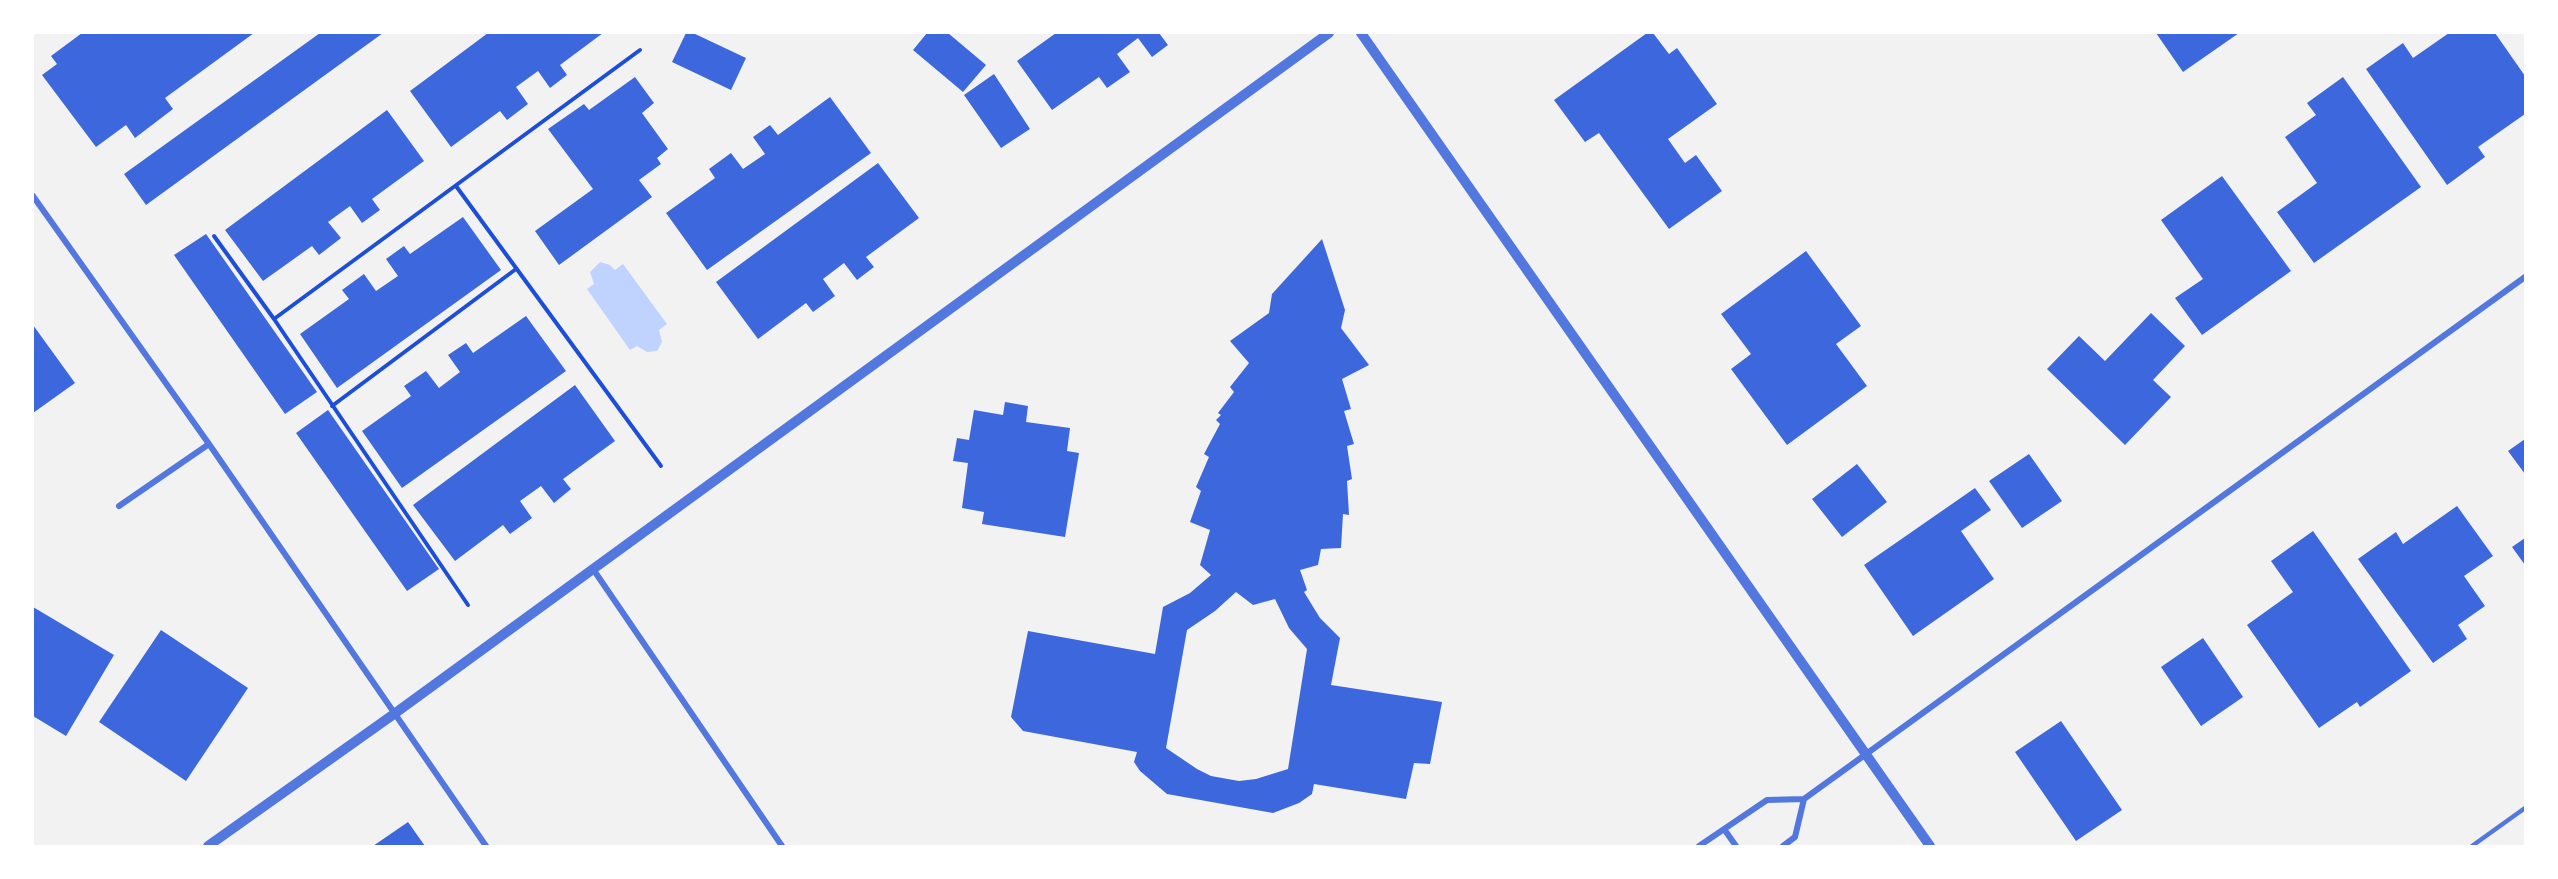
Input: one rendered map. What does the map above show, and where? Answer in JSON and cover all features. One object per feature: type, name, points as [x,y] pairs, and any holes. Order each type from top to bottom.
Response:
[{"type":"street","points":[[208,846],[394,714],[1329,33]]},
{"type":"street","points":[[1361,33],[1868,754],[1930,846]]},
{"type":"street","points":[[33,196],[209,444],[486,846]]},
{"type":"street","points":[[1699,846],[1767,800],[1804,799],[2525,277]]},
{"type":"street","points":[[119,506],[209,444]]},
{"type":"street","points":[[593,569],[782,846]]},
{"type":"street","points":[[1783,846],[1795,837],[1804,799]]},
{"type":"street","points":[[1724,829],[1736,846]]},
{"type":"lane","points":[[2472,846],[2525,808]]},
{"type":"path","points":[[274,319],[640,50]]},
{"type":"path","points":[[456,186],[661,466]]},
{"type":"path","points":[[214,236],[274,319],[468,605]]},
{"type":"path","points":[[332,406],[516,269]]},
{"type":"water","points":[[600,262],[610,265],[615,270],[623,264],[667,324],[659,330],[662,342],[657,351],[647,352],[637,346],[630,350],[587,289],[594,284],[590,272]]},
{"type":"building","points":[[82,33],[254,33],[165,98],[173,109],[135,138],[126,125],[96,147],[42,75],[57,64],[51,56]]},
{"type":"building","points":[[320,33],[383,33],[146,205],[124,174]]},
{"type":"building","points":[[488,33],[603,33],[560,65],[567,75],[550,88],[538,71],[516,87],[528,104],[507,120],[500,111],[451,147],[410,91]]},
{"type":"building","points":[[686,33],[693,33],[746,58],[731,90],[672,62]]},
{"type":"building","points":[[927,33],[948,33],[986,65],[963,92],[913,50]]},
{"type":"building","points":[[1056,33],[1159,33],[1168,45],[1152,57],[1138,38],[1117,54],[1130,72],[1107,88],[1099,77],[1052,110],[1017,61]]},
{"type":"building","points":[[1647,33],[1653,33],[1669,54],[1677,48],[1717,104],[1668,139],[1685,163],[1696,155],[1722,191],[1669,229],[1599,133],[1585,142],[1554,100]]},
{"type":"building","points":[[2156,33],[2239,33],[2183,72]]},
{"type":"building","points":[[2449,33],[2495,33],[2525,76],[2525,114],[2478,147],[2485,157],[2447,185],[2366,69],[2403,43],[2413,58]]},
{"type":"building","points":[[994,74],[1030,129],[1001,148],[964,95]]},
{"type":"building","points":[[635,77],[654,103],[642,113],[668,149],[657,158],[661,164],[639,180],[652,197],[559,265],[535,231],[593,189],[548,129],[584,104],[589,110]]},
{"type":"building","points":[[2343,77],[2421,187],[2314,263],[2277,212],[2317,183],[2285,137],[2316,115],[2307,103]]},
{"type":"building","points":[[830,97],[871,153],[707,270],[666,213],[715,178],[709,169],[731,153],[743,169],[765,154],[753,137],[770,125],[778,135]]},
{"type":"building","points":[[387,110],[424,161],[372,199],[380,210],[362,223],[350,206],[328,222],[341,238],[319,255],[312,246],[263,281],[225,230]]},
{"type":"building","points":[[878,163],[919,218],[866,257],[874,267],[857,280],[844,263],[823,279],[835,296],[813,312],[806,303],[758,339],[716,282]]},
{"type":"building","points":[[2222,176],[2291,271],[2202,335],[2175,298],[2203,279],[2161,220]]},
{"type":"building","points":[[463,217],[501,270],[337,388],[300,334],[349,299],[342,290],[364,274],[376,291],[398,276],[386,259],[404,246],[410,254]]},
{"type":"building","points":[[206,234],[317,392],[285,414],[174,255]]},
{"type":"building","points":[[1322,239],[1345,310],[1341,328],[1369,365],[1342,379],[1351,409],[1344,411],[1354,444],[1347,446],[1352,479],[1347,481],[1349,515],[1343,514],[1341,548],[1321,549],[1318,565],[1300,570],[1307,590],[1304,592],[1320,618],[1340,638],[1331,685],[1442,702],[1430,764],[1414,763],[1406,799],[1314,784],[1312,794],[1299,803],[1273,813],[1167,794],[1140,771],[1134,762],[1137,752],[1023,731],[1011,717],[1028,631],[1155,654],[1163,607],[1190,593],[1211,575],[1200,565],[1210,530],[1190,522],[1201,491],[1196,487],[1209,457],[1204,454],[1220,424],[1216,420],[1221,415],[1218,413],[1234,392],[1230,387],[1249,363],[1230,341],[1269,313],[1272,294]],"holes":[[[1236,592],[1253,605],[1275,599],[1289,628],[1307,649],[1288,769],[1256,779],[1239,781],[1211,776],[1166,748],[1187,630],[1215,611]]]},
{"type":"building","points":[[1806,251],[1861,326],[1836,344],[1867,386],[1787,445],[1731,369],[1751,354],[1721,314]]},
{"type":"building","points":[[2151,313],[2185,346],[2153,380],[2171,397],[2125,445],[2047,369],[2079,336],[2105,361]]},
{"type":"building","points":[[526,316],[566,371],[402,488],[362,431],[411,396],[404,386],[426,371],[439,388],[460,372],[448,355],[466,343],[473,353]]},
{"type":"building","points":[[33,325],[75,383],[33,413]]},
{"type":"building","points":[[575,385],[615,441],[563,479],[571,489],[554,503],[541,486],[520,501],[532,518],[510,534],[503,525],[455,561],[413,505]]},
{"type":"building","points":[[1005,402],[1028,406],[1026,422],[1070,428],[1067,451],[1079,453],[1065,537],[982,524],[984,512],[962,508],[968,463],[953,461],[957,438],[969,440],[974,410],[1003,415]]},
{"type":"building","points":[[328,410],[439,569],[407,591],[296,433]]},
{"type":"building","points":[[2525,439],[2525,474],[2508,451]]},
{"type":"building","points":[[2029,454],[2062,501],[2022,528],[1989,481]]},
{"type":"building","points":[[1857,464],[1887,502],[1842,537],[1812,499]]},
{"type":"building","points":[[1975,488],[1991,510],[1961,531],[1994,579],[1913,636],[1864,565]]},
{"type":"building","points":[[2457,506],[2493,556],[2464,576],[2485,606],[2458,625],[2467,639],[2433,663],[2358,559],[2396,532],[2403,544]]},
{"type":"building","points":[[2313,531],[2411,671],[2360,707],[2357,702],[2319,728],[2247,625],[2293,592],[2271,561]]},
{"type":"building","points":[[2525,538],[2525,565],[2512,547]]},
{"type":"building","points":[[33,607],[114,655],[66,736],[33,716]]},
{"type":"building","points":[[161,630],[248,688],[186,781],[99,722]]},
{"type":"building","points":[[2203,638],[2243,697],[2201,726],[2161,667]]},
{"type":"building","points":[[2061,721],[2122,810],[2076,841],[2015,752]]},
{"type":"building","points":[[408,822],[425,846],[373,846]]}]
